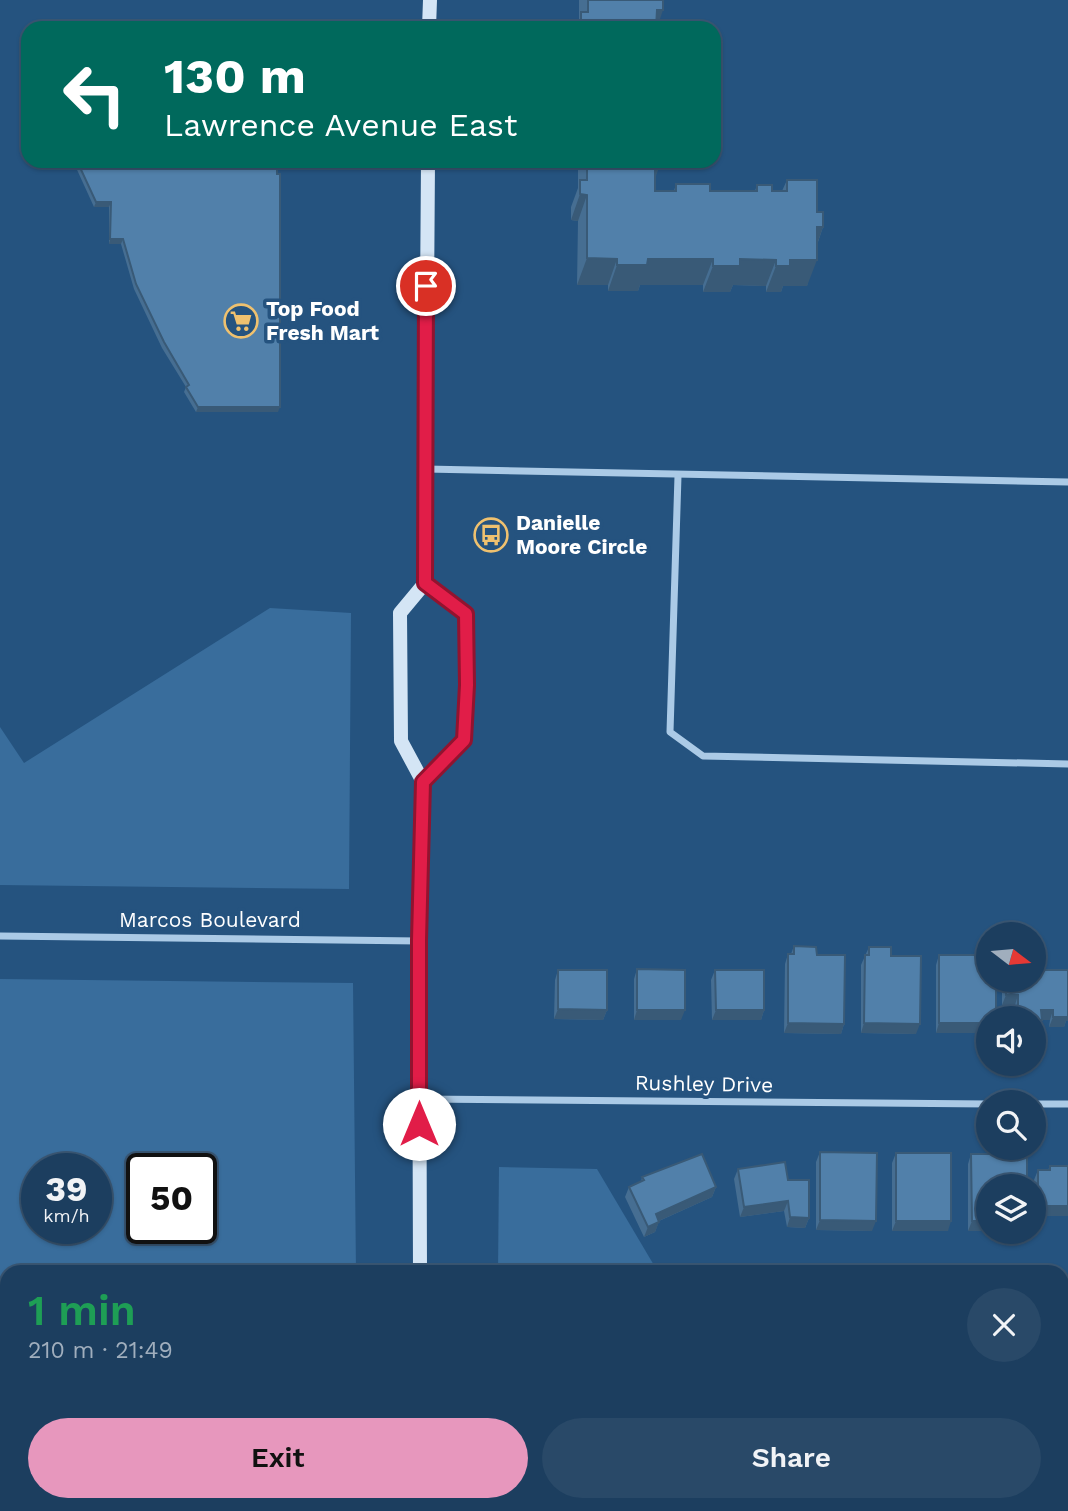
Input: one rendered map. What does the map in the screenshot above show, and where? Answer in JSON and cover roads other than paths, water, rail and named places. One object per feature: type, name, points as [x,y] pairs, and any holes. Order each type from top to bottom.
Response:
[{"type":"main road","points":[[429,21],[430,0]]},
{"type":"main road","points":[[419,1265],[419,940],[423,782],[401,741],[400,613],[425,583],[428,168]]},
{"type":"main road","points":[[423,782],[464,740],[467,685],[466,614],[425,583]]},
{"type":"street","points":[[425,469],[1068,482]]},
{"type":"street","points":[[678,476],[670,732],[703,755],[1068,764]]},
{"type":"street","name":"Marcos Boulevard","points":[[0,936],[419,940]]},
{"type":"street","name":"Rushley Drive","points":[[419,1100],[976,1104]]},
{"type":"street","points":[[1046,1104],[1068,1104]]},
{"type":"place","name":"Top Food Fresh Mart","points":[[241,321]]},
{"type":"place","name":"Danielle Moore Circle","points":[[491,535]]}]
